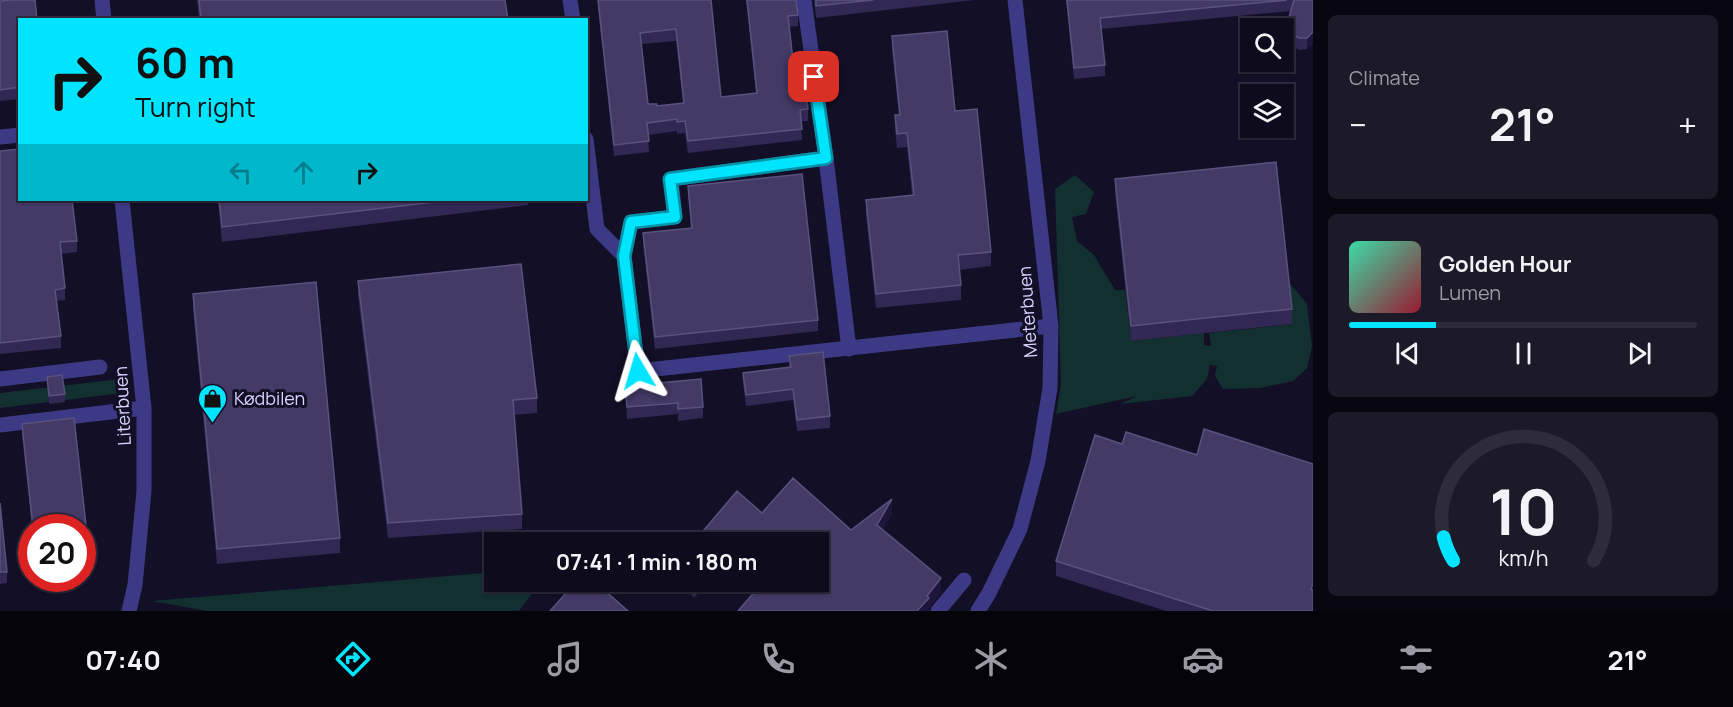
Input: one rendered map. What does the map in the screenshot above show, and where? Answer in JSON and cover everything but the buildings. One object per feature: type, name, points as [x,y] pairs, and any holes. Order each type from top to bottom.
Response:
[{"type":"street","points":[[102,0],[104,18]]},
{"type":"street","points":[[570,0],[573,18]]},
{"type":"street","points":[[804,0],[849,349]]},
{"type":"street","name":"Meterbuen","points":[[978,611],[1020,529],[1038,461],[1050,388],[1051,327],[1015,0]]},
{"type":"street","points":[[0,137],[18,135]]},
{"type":"street","points":[[588,155],[597,229],[624,256]]},
{"type":"street","points":[[826,158],[670,179],[675,217],[631,222],[624,256],[638,371],[1051,327]]},
{"type":"street","name":"Literbuen","points":[[122,201],[144,408],[144,491],[135,585],[129,611]]},
{"type":"street","points":[[0,379],[100,367]]},
{"type":"street","points":[[0,425],[144,408]]},
{"type":"street","points":[[938,611],[964,580]]},
{"type":"green space","points":[[1075,175],[1094,192],[1086,214],[1072,217],[1077,241],[1094,255],[1115,290],[1125,290],[1131,341],[1204,333],[1204,345],[1211,346],[1209,333],[1292,324],[1287,280],[1307,304],[1312,346],[1307,368],[1293,381],[1260,388],[1223,389],[1215,376],[1217,366],[1210,365],[1207,379],[1192,396],[1120,404],[1137,396],[1056,414],[1061,384],[1055,189]]},
{"type":"green space","points":[[120,379],[122,393],[0,408],[0,393]]},
{"type":"green space","points":[[484,573],[484,592],[533,592],[519,611],[207,611],[152,601]]},
{"type":"place","name":"Kødbilen","points":[[213,424]]},
{"type":"route","points":[[638,371],[624,256],[631,222],[675,217],[670,179],[826,158],[814,77]]}]
